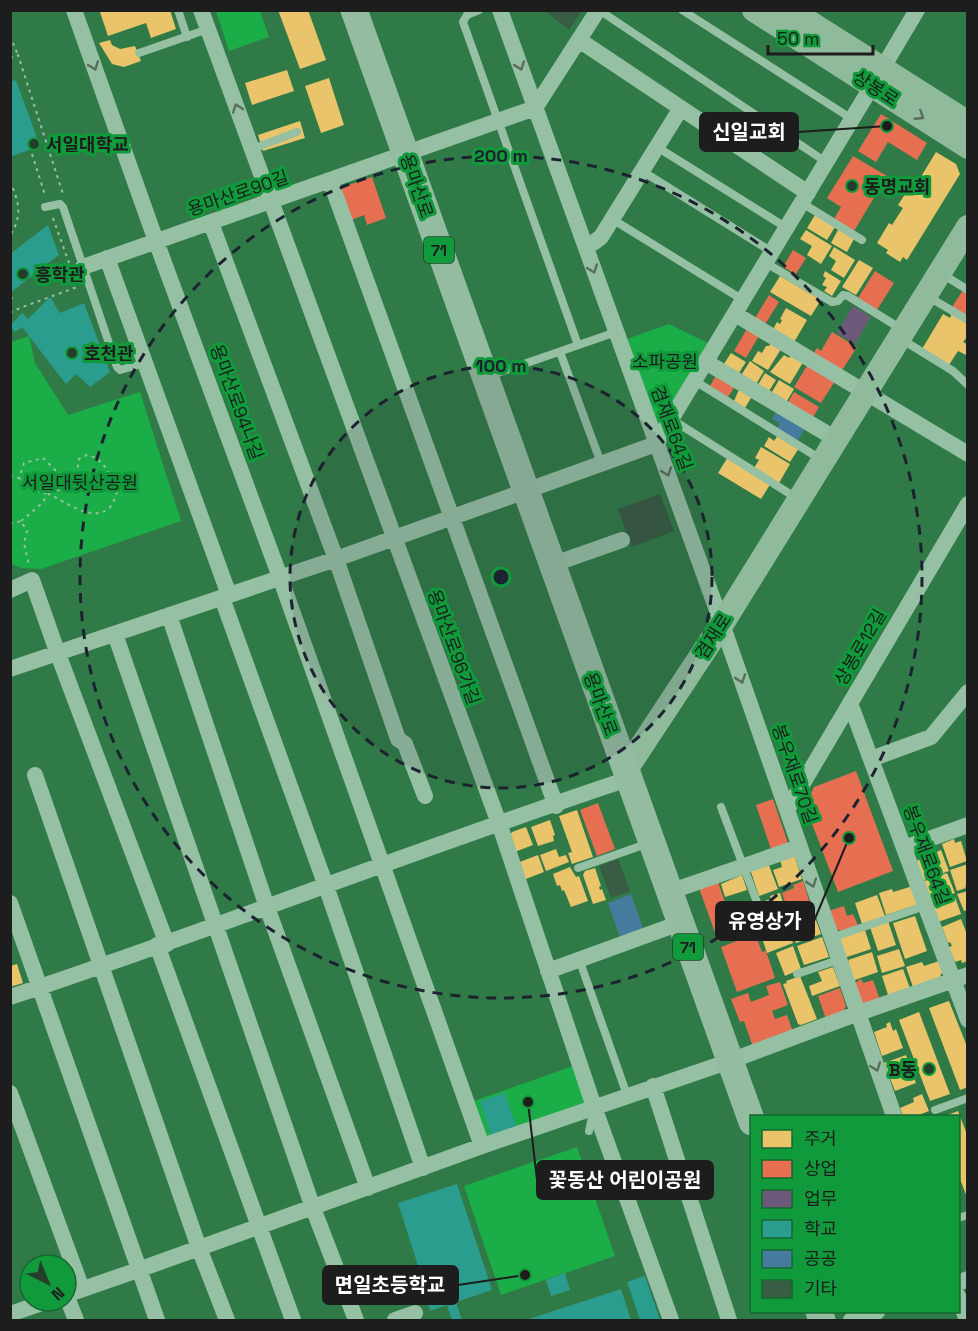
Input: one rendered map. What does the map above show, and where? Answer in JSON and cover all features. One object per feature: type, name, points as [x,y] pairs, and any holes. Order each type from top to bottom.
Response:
[{"type":"main road","name":"용마산로","points":[[354,10],[750,1116]]},
{"type":"main road","name":"상봉로","points":[[754,10],[877,77],[968,123]]},
{"type":"main road","name":"상봉로","points":[[790,10],[968,147]]},
{"type":"main road","name":"겸재로","points":[[626,775],[968,226]]},
{"type":"street","name":"용마산로94나길","points":[[74,10],[384,865],[483,1146]]},
{"type":"street","name":"용마산로96가길","points":[[201,10],[498,822],[594,1107],[671,1320]]},
{"type":"street","name":"겸재로64길","points":[[501,10],[722,624]]},
{"type":"street","points":[[535,108],[599,10]]},
{"type":"street","points":[[10,669],[336,559],[656,444],[917,10]]},
{"type":"street","points":[[579,40],[681,108],[805,198]]},
{"type":"street","name":"용마산로90길","points":[[76,266],[211,223],[535,108]]},
{"type":"street","points":[[585,245],[601,237],[681,108]]},
{"type":"street","points":[[330,180],[556,805]]},
{"type":"street","points":[[211,223],[336,559],[398,739],[405,744],[425,796]]},
{"type":"street","points":[[107,258],[423,1168]]},
{"type":"street","points":[[739,307],[866,391],[968,454]]},
{"type":"street","points":[[706,362],[836,439]]},
{"type":"street","name":"상봉로12길","points":[[787,810],[968,504]]},
{"type":"street","points":[[551,565],[622,540]]},
{"type":"street","points":[[10,590],[32,580],[293,1320]]},
{"type":"street","points":[[168,615],[267,907],[368,1188]]},
{"type":"street","name":"봉우재로70길","points":[[722,624],[856,1014],[894,1115]]},
{"type":"street","points":[[115,634],[313,1208],[356,1320]]},
{"type":"street","points":[[871,759],[931,737],[968,692]]},
{"type":"street","name":"봉우재로64길","points":[[850,703],[925,906],[960,978],[968,1020]]},
{"type":"street","points":[[35,775],[226,1320]]},
{"type":"street","points":[[10,997],[216,926],[498,822],[556,805],[626,775]]},
{"type":"street","points":[[904,848],[965,828]]},
{"type":"street","points":[[669,892],[799,847]]},
{"type":"street","points":[[10,903],[157,1320]]},
{"type":"street","points":[[548,970],[680,923]]},
{"type":"street","points":[[78,1291],[960,978]]},
{"type":"street","points":[[653,1086],[729,1320]]},
{"type":"street","points":[[10,1093],[59,1253]]},
{"type":"street","points":[[960,1301],[967,1320]]},
{"type":"street","points":[[395,1320],[415,1313]]},
{"type":"street","points":[[851,1320],[871,1313]]},
{"type":"lane","points":[[178,10],[187,36]]},
{"type":"lane","points":[[479,10],[467,15],[463,22],[578,345]]},
{"type":"lane","points":[[599,10],[826,162]]},
{"type":"lane","points":[[682,10],[852,119]]},
{"type":"lane","points":[[139,53],[208,29]]},
{"type":"lane","points":[[252,149],[297,132]]},
{"type":"lane","points":[[657,147],[787,228]]},
{"type":"lane","points":[[642,171],[832,302],[838,301],[843,295],[848,296],[968,384]]},
{"type":"lane","points":[[805,198],[862,240]]},
{"type":"lane","points":[[48,206],[60,204],[63,207],[76,266],[117,367],[124,370],[145,363]]},
{"type":"lane","points":[[612,219],[739,307]]},
{"type":"lane","points":[[939,272],[968,290]]},
{"type":"lane","points":[[925,295],[968,320]]},
{"type":"lane","points":[[485,378],[616,332]]},
{"type":"lane","points":[[560,352],[601,463]]},
{"type":"lane","points":[[695,381],[823,460]]},
{"type":"lane","points":[[671,419],[799,499]]},
{"type":"lane","points":[[721,807],[766,926]]},
{"type":"lane","points":[[578,868],[650,842]]},
{"type":"lane","points":[[831,938],[925,906]]},
{"type":"lane","points":[[579,959],[627,1095]]},
{"type":"lane","points":[[797,974],[838,960]]},
{"type":"lane","points":[[935,1110],[968,1098]]},
{"type":"lane","points":[[589,1131],[594,1107]]},
{"type":"path","points":[[10,36],[66,198]]},
{"type":"path","points":[[10,58],[18,55]]},
{"type":"path","points":[[32,154],[48,206],[76,266]]},
{"type":"path","points":[[10,181],[19,206],[19,214],[10,236]]},
{"type":"path","points":[[11,311],[77,287]]},
{"type":"path","points":[[10,475],[19,478],[39,492],[51,493],[71,488],[78,480],[79,459],[87,455],[101,461],[117,492],[111,505],[101,513],[89,514],[51,493]]},
{"type":"path","points":[[10,524],[21,521],[40,506],[51,493],[55,470],[43,458],[24,464],[19,478]]},
{"type":"path","points":[[21,521],[27,531],[24,543],[32,580]]},
{"type":"green space","points":[[216,11],[260,11],[269,37],[229,51]]},
{"type":"green space","name":"소파공원","points":[[669,324],[714,346],[657,441],[621,341]]},
{"type":"green space","name":"서일대뒷산공원","points":[[29,336],[35,363],[68,415],[140,392],[181,521],[41,569],[21,568],[11,564],[11,342]]},
{"type":"green space","points":[[573,1066],[586,1102],[483,1139],[471,1102]]},
{"type":"green space","points":[[577,1147],[615,1256],[501,1295],[464,1186]]},
{"type":"building: 주거","points":[[105,10],[170,10],[176,29],[151,38],[146,23],[108,36],[100,12]]},
{"type":"building: 주거","points":[[278,10],[308,10],[326,60],[300,69]]},
{"type":"building: 주거","points":[[110,40],[112,45],[120,49],[135,46],[141,61],[124,67],[112,64],[99,43]]},
{"type":"building: 주거","points":[[287,70],[294,91],[252,105],[245,83]]},
{"type":"building: 주거","points":[[329,78],[344,125],[321,133],[305,86]]},
{"type":"building: 주거","points":[[300,121],[305,138],[263,151],[258,135]]},
{"type":"building: 주거","points":[[936,152],[956,164],[960,174],[907,260],[903,257],[900,262],[886,253],[888,250],[877,243],[889,223],[892,225],[903,208],[898,205],[907,191],[911,193]]},
{"type":"building: 주거","points":[[815,215],[835,227],[827,240],[807,228]]},
{"type":"building: 주거","points":[[839,228],[855,237],[847,252],[831,243]]},
{"type":"building: 주거","points":[[806,230],[832,246],[821,264],[807,255],[812,246],[800,239]]},
{"type":"building: 주거","points":[[834,247],[855,260],[844,278],[831,270],[836,261],[829,256]]},
{"type":"building: 주거","points":[[859,260],[873,268],[856,295],[842,287]]},
{"type":"building: 주거","points":[[825,271],[841,281],[832,296],[824,291],[827,287],[822,285],[826,278],[823,276]]},
{"type":"building: 주거","points":[[780,276],[821,300],[811,316],[770,292]]},
{"type":"building: 주거","points":[[786,308],[807,320],[793,344],[772,331],[777,322],[780,324]]},
{"type":"building: 주거","points":[[952,313],[968,323],[968,336],[963,342],[968,345],[968,356],[958,351],[949,365],[922,349],[943,314],[950,318]]},
{"type":"building: 주거","points":[[771,343],[781,349],[768,370],[752,361],[758,351],[762,353]]},
{"type":"building: 주거","points":[[794,351],[805,359],[790,384],[770,372],[784,355],[789,358]]},
{"type":"building: 주거","points":[[731,353],[746,362],[737,376],[722,367]]},
{"type":"building: 주거","points":[[750,361],[764,371],[755,386],[740,377]]},
{"type":"building: 주거","points":[[765,373],[776,380],[767,394],[756,388]]},
{"type":"building: 주거","points":[[779,380],[794,389],[784,406],[769,397]]},
{"type":"building: 주거","points":[[741,385],[754,393],[745,408],[734,401]]},
{"type":"building: 주거","points":[[778,435],[799,448],[790,462],[764,446],[769,437],[774,441]]},
{"type":"building: 주거","points":[[761,447],[790,464],[779,483],[754,468],[759,460],[755,458]]},
{"type":"building: 주거","points":[[728,457],[771,483],[761,499],[718,473]]},
{"type":"building: 주거","points":[[577,810],[593,857],[572,864],[568,853],[572,852],[559,816]]},
{"type":"building: 주거","points":[[550,820],[555,835],[553,836],[554,841],[538,846],[531,827]]},
{"type":"building: 주거","points":[[526,827],[533,845],[512,853],[507,840],[512,832]]},
{"type":"building: 주거","points":[[954,839],[955,843],[961,841],[967,861],[950,867],[942,844]]},
{"type":"building: 주거","points":[[556,849],[559,857],[566,855],[569,862],[546,871],[540,855]]},
{"type":"building: 주거","points":[[941,850],[949,871],[921,881],[914,862]]},
{"type":"building: 주거","points":[[794,854],[802,879],[779,887],[773,870],[782,867],[780,859]]},
{"type":"building: 주거","points":[[538,855],[544,872],[523,880],[517,863]]},
{"type":"building: 주거","points":[[768,863],[778,889],[759,896],[750,869]]},
{"type":"building: 주거","points":[[968,864],[968,885],[957,891],[950,870]]},
{"type":"building: 주거","points":[[570,867],[576,877],[579,876],[588,901],[571,907],[564,890],[562,891],[560,885],[557,886],[553,874]]},
{"type":"building: 주거","points":[[595,868],[601,886],[600,890],[602,889],[606,900],[593,904],[583,875],[585,871]]},
{"type":"building: 주거","points":[[947,873],[955,893],[930,903],[922,882]]},
{"type":"building: 주거","points":[[742,875],[747,890],[725,897],[721,884]]},
{"type":"building: 주거","points":[[913,886],[919,904],[886,915],[879,893],[892,889],[893,892]]},
{"type":"building: 주거","points":[[968,891],[968,910],[964,911],[957,894]]},
{"type":"building: 주거","points":[[780,893],[788,918],[769,925],[761,902]]},
{"type":"building: 주거","points":[[877,895],[885,916],[862,924],[855,903]]},
{"type":"building: 주거","points":[[955,897],[961,914],[938,922],[932,906]]},
{"type":"building: 주거","points":[[813,912],[821,934],[796,943],[791,919]]},
{"type":"building: 주거","points":[[915,916],[927,951],[905,959],[893,923]]},
{"type":"building: 주거","points":[[961,919],[968,937],[968,961],[962,963],[961,960],[955,962],[949,947],[952,946],[950,942],[948,943],[942,927]]},
{"type":"building: 주거","points":[[888,921],[896,945],[878,951],[870,927]]},
{"type":"building: 주거","points":[[787,925],[793,943],[767,953],[761,935]]},
{"type":"building: 주거","points":[[865,930],[871,949],[841,959],[840,938]]},
{"type":"building: 주거","points":[[822,937],[829,957],[804,965],[797,946]]},
{"type":"building: 주거","points":[[793,946],[801,969],[785,976],[776,953]]},
{"type":"building: 주거","points":[[899,949],[905,966],[882,973],[877,956]]},
{"type":"building: 주거","points":[[872,952],[878,972],[849,982],[843,964]]},
{"type":"building: 주거","points":[[939,961],[943,971],[937,982],[914,990],[906,967],[922,962],[924,966]]},
{"type":"building: 주거","points":[[17,964],[23,983],[10,987],[10,966]]},
{"type":"building: 주거","points":[[833,967],[840,986],[812,996],[809,986],[822,981],[818,972]]},
{"type":"building: 주거","points":[[903,969],[911,991],[889,998],[882,976]]},
{"type":"building: 주거","points":[[800,976],[817,1019],[801,1025],[798,1024],[783,984]]},
{"type":"building: 주거","points":[[949,1001],[968,1049],[968,1087],[960,1090],[929,1008]]},
{"type":"building: 주거","name":"B동","points":[[919,1012],[950,1094],[930,1101],[899,1020]]},
{"type":"building: 주거","points":[[890,1022],[893,1031],[896,1029],[903,1048],[882,1056],[874,1032],[887,1027],[886,1024]]},
{"type":"building: 주거","name":"B동","points":[[906,1055],[916,1083],[895,1091],[884,1063]]},
{"type":"building: 주거","points":[[922,1094],[929,1111],[919,1115],[903,1115],[900,1108],[914,1102],[913,1098]]},
{"type":"building: 주거","points":[[958,1111],[960,1115],[948,1115]]},
{"type":"building: 주거","points":[[960,1116],[968,1137],[967,1197],[960,1179]]},
{"type":"building: 상업","points":[[881,114],[927,143],[917,160],[888,142],[876,162],[858,151]]},
{"type":"building: 상업","points":[[853,156],[887,176],[854,231],[834,219],[841,207],[827,198]]},
{"type":"building: 상업","points":[[372,177],[386,218],[367,225],[364,215],[349,221],[337,189]]},
{"type":"building: 상업","points":[[793,250],[806,258],[796,274],[783,267]]},
{"type":"building: 상업","points":[[875,271],[894,283],[877,310],[858,298]]},
{"type":"building: 상업","points":[[963,290],[968,292],[968,317],[952,307]]},
{"type":"building: 상업","points":[[769,295],[779,302],[764,326],[754,320]]},
{"type":"building: 상업","points":[[748,327],[760,334],[746,358],[734,351]]},
{"type":"building: 상업","points":[[832,332],[857,347],[841,372],[813,354],[817,348],[821,351]]},
{"type":"building: 상업","points":[[808,364],[835,381],[821,403],[794,387]]},
{"type":"building: 상업","points":[[718,372],[737,383],[728,397],[710,386]]},
{"type":"building: 상업","points":[[794,392],[819,407],[812,419],[787,404]]},
{"type":"building: 상업","points":[[856,771],[893,871],[838,892],[805,805],[814,787]]},
{"type":"building: 상업","points":[[773,799],[789,846],[772,852],[756,805]]},
{"type":"building: 상업","points":[[598,803],[615,849],[597,856],[580,810]]},
{"type":"building: 상업","points":[[803,881],[812,910],[790,917],[782,893]]},
{"type":"building: 상업","points":[[718,882],[736,934],[718,941],[699,888]]},
{"type":"building: 상업","points":[[844,906],[847,916],[853,914],[858,925],[841,931],[836,929],[829,911]]},
{"type":"building: 상업","points":[[755,934],[762,952],[766,951],[775,978],[737,992],[721,947]]},
{"type":"building: 상업","points":[[861,979],[863,983],[873,980],[880,1000],[864,1006],[852,985]]},
{"type":"building: 상업","points":[[780,982],[788,1005],[772,1011],[775,1019],[787,1015],[793,1032],[753,1047],[744,1021],[740,1022],[731,999],[748,993],[751,1002],[769,995],[766,986]]},
{"type":"building: 상업","points":[[840,988],[846,1006],[840,1017],[827,1022],[818,996]]},
{"type":"building: 업무","points":[[853,306],[871,317],[855,344],[837,333]]},
{"type":"building: 학교","points":[[16,80],[40,146],[10,157],[10,82]]},
{"type":"building: 학교","name":"흥학관","points":[[48,225],[59,255],[10,293],[10,254]]},
{"type":"building: 학교","name":"호천관","points":[[50,297],[60,313],[84,303],[110,372],[90,387],[76,374],[66,384],[22,327],[15,332],[10,326],[22,313],[28,319]]},
{"type":"building: 학교","points":[[505,1093],[516,1126],[491,1135],[480,1101]]},
{"type":"building: 학교","points":[[457,1184],[492,1290],[456,1302],[462,1320],[452,1320],[447,1305],[430,1311],[398,1203]]},
{"type":"building: 학교","points":[[565,1273],[570,1290],[551,1296],[546,1280]]},
{"type":"building: 학교","points":[[645,1276],[660,1320],[640,1320],[627,1282]]},
{"type":"building: 학교","points":[[621,1289],[631,1320],[526,1320]]},
{"type":"building: 공공","points":[[779,407],[808,424],[796,443],[775,430],[780,423],[772,419]]},
{"type":"building: 공공","points":[[631,894],[644,931],[621,940],[608,903]]},
{"type":"building: 기타","points":[[544,10],[582,10],[569,30]]},
{"type":"building: 기타","points":[[660,494],[674,531],[632,547],[618,509]]},
{"type":"building: 기타","points":[[618,859],[630,891],[611,898],[599,866]]},
{"type":"place","name":"신일교회","points":[[887,126]]},
{"type":"place","name":"서일대학교","points":[[34,144]]},
{"type":"place","name":"동명교회","points":[[852,186]]},
{"type":"place","name":"흥학관","points":[[23,274]]},
{"type":"place","name":"호천관","points":[[72,353]]},
{"type":"place","name":"유영상가","points":[[849,838]]},
{"type":"place","name":"B동","points":[[929,1069]]},
{"type":"place","name":"꽃동산 어린이공원","points":[[528,1102]]},
{"type":"place","name":"면일초등학교","points":[[525,1275]]}]
